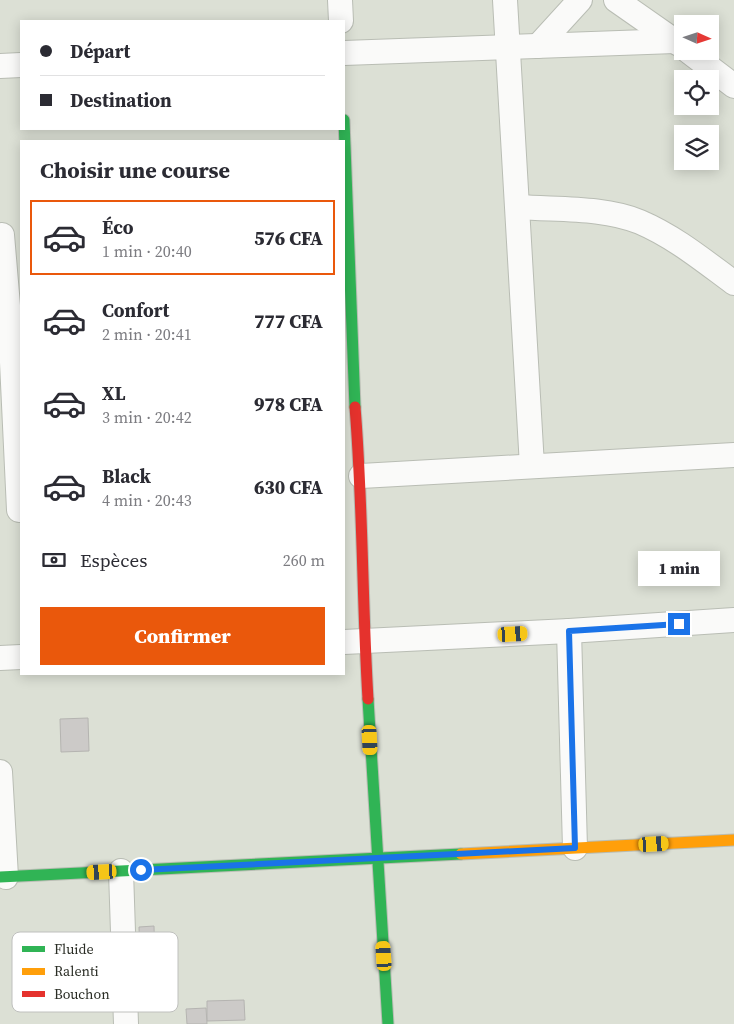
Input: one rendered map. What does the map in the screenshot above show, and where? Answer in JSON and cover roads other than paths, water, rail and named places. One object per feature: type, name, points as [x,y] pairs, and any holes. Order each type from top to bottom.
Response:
[{"type":"street","points":[[340,0],[341,20]]},
{"type":"street","points":[[505,0],[532,466]]},
{"type":"street","points":[[538,46],[580,0]]},
{"type":"street","points":[[616,0],[674,40]]},
{"type":"street","points":[[345,53],[538,46],[674,46]]},
{"type":"street","points":[[700,60],[734,86]]},
{"type":"street","points":[[0,66],[20,65]]},
{"type":"street","points":[[345,170],[349,404],[361,476],[354,642],[376,859],[388,1024]]},
{"type":"street","points":[[518,207],[607,213],[640,222],[675,240],[734,283]]},
{"type":"street","points":[[8,235],[5,341],[14,510]]},
{"type":"street","points":[[361,476],[734,455]]},
{"type":"street","points":[[354,642],[734,620]]},
{"type":"street","points":[[569,631],[575,848]]},
{"type":"street","points":[[0,658],[20,657]]},
{"type":"street","points":[[0,772],[3,877],[734,840]]},
{"type":"street","points":[[121,871],[123,932]]}]
